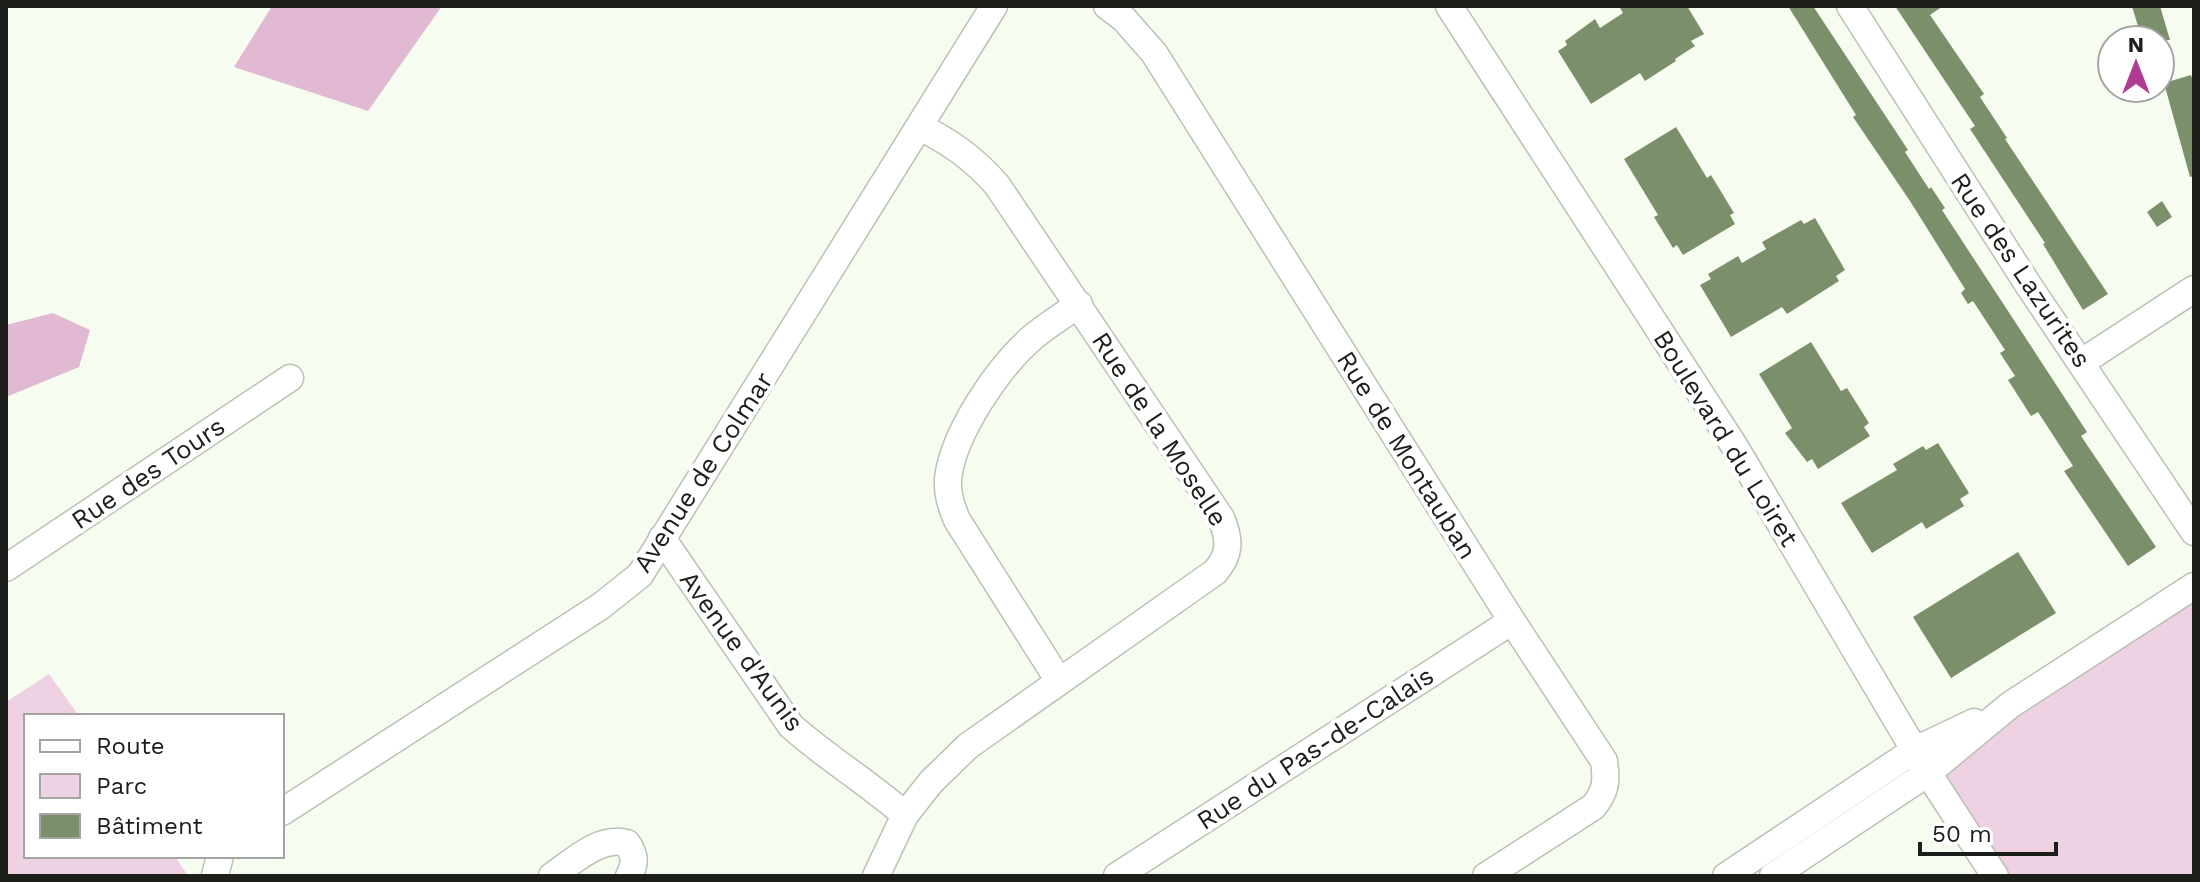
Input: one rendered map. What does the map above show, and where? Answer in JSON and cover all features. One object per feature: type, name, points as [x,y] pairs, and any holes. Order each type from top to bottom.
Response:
[{"type":"street","name":"Avenue de Colmar","points":[[284,811],[601,606],[640,575],[994,6]]},
{"type":"street","name":"Rue de Montauban","points":[[1107,6],[1124,19],[1154,53],[1512,621],[1604,761],[1607,779],[1603,795],[1593,807],[1486,876]]},
{"type":"street","name":"Boulevard du Loiret","points":[[1449,6],[1735,447],[1921,762],[1995,876]]},
{"type":"street","name":"Rue des Lazurites","points":[[1850,6],[2027,283],[2194,532]]},
{"type":"street","name":"Rue de la Moselle","points":[[876,876],[905,815],[931,782],[968,746],[1215,572],[1228,551],[1228,534],[1221,518],[997,185],[975,160],[952,143],[920,127]]},
{"type":"street","points":[[2082,362],[2194,289]]},
{"type":"street","points":[[1059,681],[957,520],[949,500],[948,481],[951,460],[972,415],[1003,369],[1033,337],[1079,304]]},
{"type":"street","name":"Rue des Tours","points":[[6,568],[290,378]]},
{"type":"street","name":"Avenue d'Aunis","points":[[662,538],[791,726],[905,815]]},
{"type":"street","points":[[1726,876],[1921,762],[2194,586]]},
{"type":"street","name":"Rue du Pas-de-Calais","points":[[1117,876],[1512,621]]},
{"type":"street","points":[[1773,876],[1921,762]]},
{"type":"street","points":[[552,876],[602,843],[616,840],[627,843],[634,853],[634,865],[629,876]]},
{"type":"green space","points":[[2194,585],[2194,876],[1995,876],[1928,773]]},
{"type":"green space","points":[[49,674],[78,714],[24,714],[24,858],[176,858],[188,876],[6,876],[6,702]]},
{"type":"shaded area","points":[[272,6],[442,6],[368,111],[234,67]]},
{"type":"shaded area","points":[[53,313],[90,330],[79,367],[6,397],[6,325]]},
{"type":"building","points":[[1619,6],[1687,6],[1704,34],[1691,41],[1695,46],[1645,81],[1640,73],[1591,104],[1558,51],[1567,45],[1565,41],[1595,19],[1600,28],[1623,13]]},
{"type":"building","points":[[1788,6],[1813,6],[2087,432],[2081,436],[2156,547],[2128,566],[2064,471],[2073,466],[2038,412],[2031,416],[2008,380],[2015,376],[2000,353],[2005,350],[1973,301],[1968,304],[1961,293],[1965,289],[1853,117],[1856,115]]},
{"type":"building","points":[[1895,6],[1943,6],[1930,15],[1984,94],[1980,97],[2005,139],[2108,294],[2083,310],[2045,243],[1970,129],[1975,126]]},
{"type":"building","points":[[2132,6],[2160,6],[2165,24],[2137,24]]},
{"type":"building","points":[[2191,75],[2194,84],[2194,176],[2190,177],[2170,104],[2176,104],[2176,79]]},
{"type":"building","points":[[1676,127],[1707,178],[1711,175],[1734,213],[1730,215],[1735,224],[1683,255],[1677,245],[1673,248],[1654,217],[1658,215],[1624,159]]},
{"type":"building","points":[[2162,201],[2172,217],[2157,227],[2147,212]]},
{"type":"building","points":[[1815,218],[1845,270],[1836,276],[1839,281],[1787,314],[1782,307],[1731,337],[1700,285],[1711,279],[1708,274],[1738,256],[1742,263],[1766,249],[1762,242],[1801,220],[1804,224]]},
{"type":"building","points":[[1811,342],[1841,391],[1847,388],[1869,423],[1864,427],[1870,436],[1818,469],[1812,459],[1807,462],[1785,433],[1792,428],[1759,374]]},
{"type":"building","points":[[1938,443],[1969,493],[1960,499],[1964,506],[1926,529],[1922,522],[1872,553],[1841,503],[1897,470],[1893,464],[1923,446],[1926,450]]},
{"type":"building","points":[[2018,552],[2056,613],[1951,678],[1913,617]]}]
